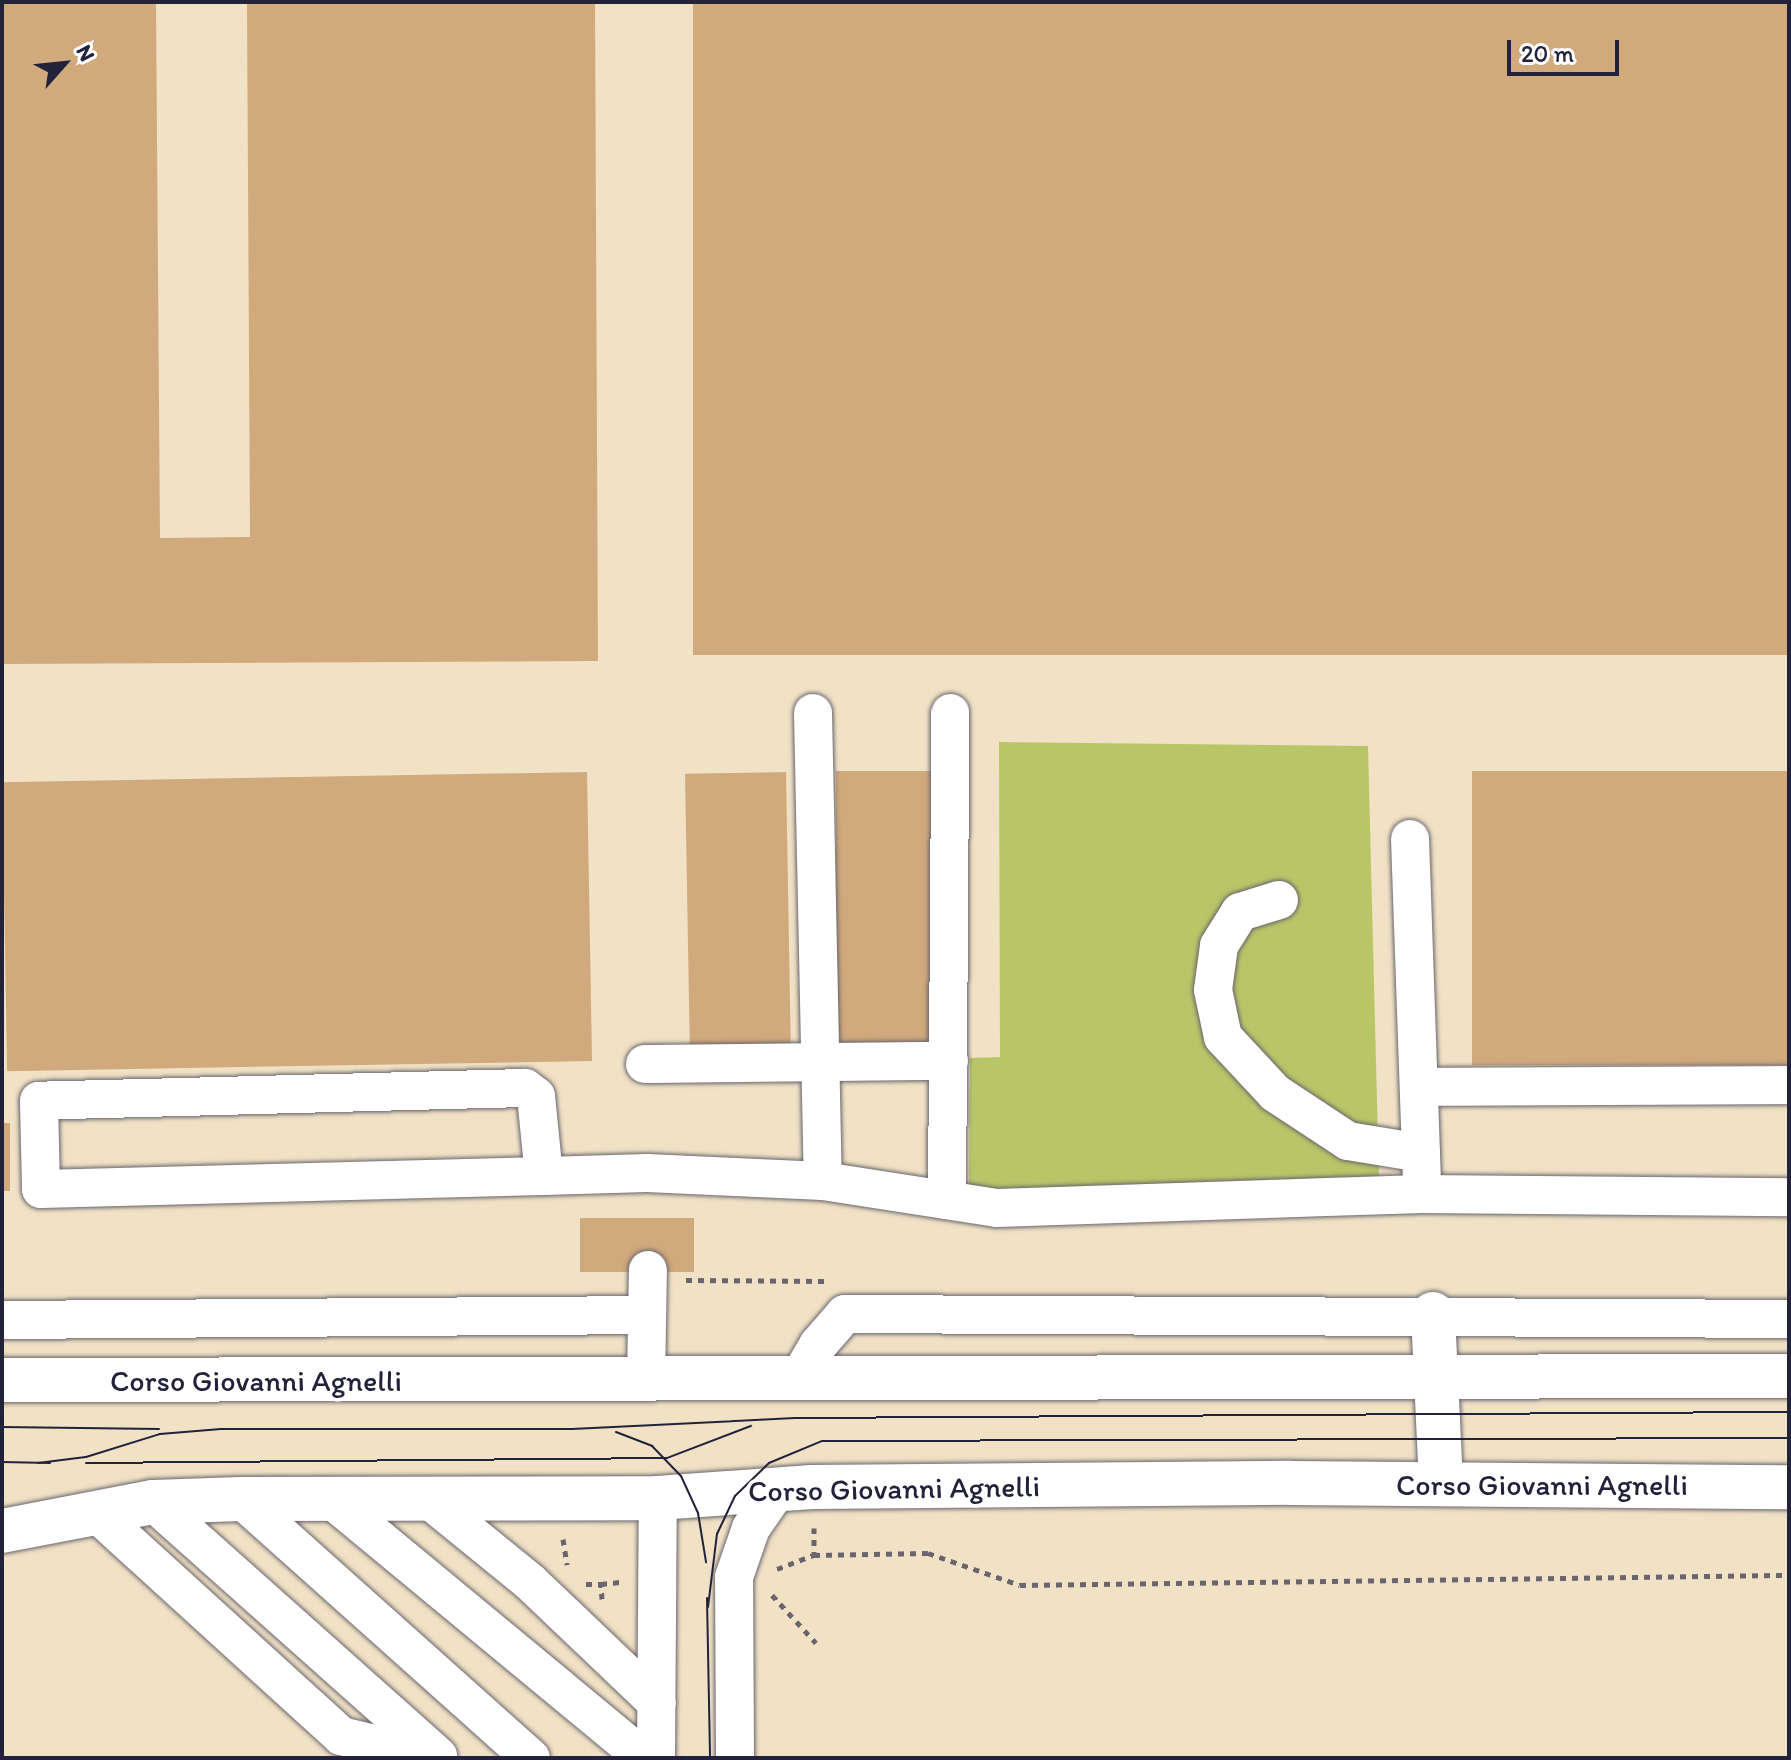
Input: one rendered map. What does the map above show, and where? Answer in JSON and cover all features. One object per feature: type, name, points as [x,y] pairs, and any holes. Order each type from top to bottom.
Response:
[{"type":"main road","points":[[1433,1314],[1441,1484]]},
{"type":"main road","name":"Corso Giovanni Agnelli","points":[[2,1380],[797,1381],[1789,1376]]},
{"type":"main road","name":"Corso Giovanni Agnelli","points":[[2,1531],[153,1502],[241,1499],[658,1498],[778,1489],[1441,1484],[1789,1487]]},
{"type":"street","points":[[813,713],[823,1181]]},
{"type":"street","points":[[947,1200],[950,713]]},
{"type":"street","points":[[1410,839],[1422,1194]]},
{"type":"street","points":[[1279,900],[1240,912],[1219,946],[1213,990],[1223,1037],[1275,1093],[1348,1141],[1421,1153]]},
{"type":"street","points":[[645,1064],[821,1065],[949,1061]]},
{"type":"street","points":[[1419,1087],[1789,1085]]},
{"type":"street","points":[[544,1176],[536,1096],[525,1088],[39,1101],[41,1189],[544,1176],[647,1173],[823,1181],[997,1208],[1422,1194],[1789,1197]]},
{"type":"street","points":[[646,1381],[648,1270]]},
{"type":"street","points":[[797,1381],[818,1345],[845,1314],[1433,1314],[1789,1319]]},
{"type":"street","name":"Corso Giovanni Agnelli","points":[[2,1320],[647,1315]]},
{"type":"street","points":[[735,1758],[734,1577],[751,1528],[778,1489]]},
{"type":"street","points":[[656,1758],[658,1498]]},
{"type":"street","points":[[241,1499],[531,1758]]},
{"type":"street","points":[[331,1499],[644,1758]]},
{"type":"street","points":[[428,1499],[530,1582],[657,1703]]},
{"type":"street","points":[[153,1502],[440,1758]]},
{"type":"street","points":[[94,1511],[341,1736],[433,1758]]},
{"type":"path","points":[[814,1519],[814,1555]]},
{"type":"path","points":[[560,1522],[568,1569]]},
{"type":"path","points":[[770,1572],[814,1555],[928,1553],[1020,1585],[1789,1575]]},
{"type":"path","points":[[603,1613],[601,1584],[627,1582]]},
{"type":"path","points":[[766,1588],[816,1643]]},
{"type":"green space","points":[[999,742],[1368,746],[1379,1181],[969,1191],[970,1058],[1000,1057]]},
{"type":"building","points":[[2,2],[156,2],[160,538],[250,537],[247,2],[595,2],[598,661],[2,664]]},
{"type":"building","points":[[693,2],[1789,2],[1789,655],[693,655]]},
{"type":"building","points":[[836,771],[935,771],[935,1054],[836,1054]]},
{"type":"building","points":[[1472,771],[1789,771],[1789,1065],[1472,1065]]},
{"type":"building","points":[[587,772],[592,1061],[7,1071],[2,782]]},
{"type":"building","points":[[786,772],[791,1058],[690,1060],[685,774]]},
{"type":"building","points":[[2,1123],[10,1123],[10,1191],[2,1191]]},
{"type":"building","points":[[580,1218],[694,1218],[694,1272],[580,1272]]},
{"type":"tram line","points":[[38,1463],[86,1457],[160,1434],[221,1429],[572,1429],[795,1418],[1789,1412]]},
{"type":"tram line","points":[[86,1463],[667,1458],[751,1426]]},
{"type":"tram line","points":[[2,1427],[159,1429]]},
{"type":"tram line","points":[[616,1432],[652,1446],[681,1476],[698,1513],[706,1562]]},
{"type":"tram line","points":[[708,1607],[717,1534],[735,1496],[769,1463],[822,1441],[1789,1438]]},
{"type":"tram line","points":[[2,1462],[50,1463]]},
{"type":"tram line","points":[[707,1598],[710,1758]]}]
